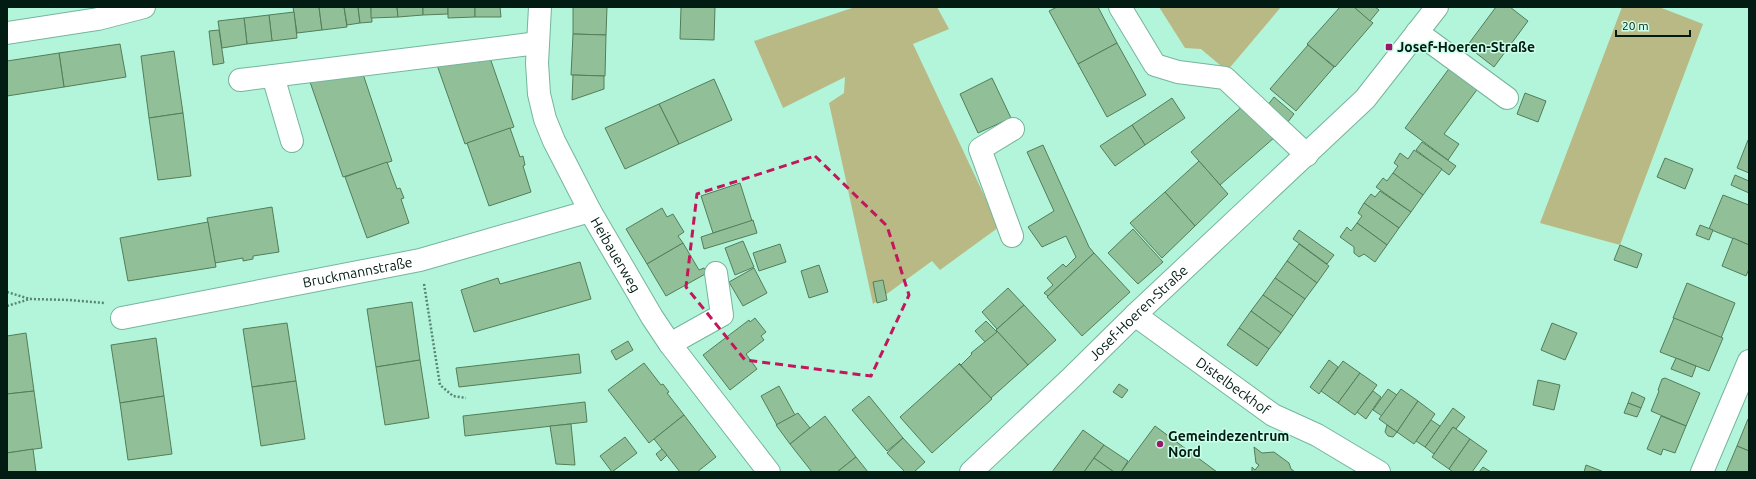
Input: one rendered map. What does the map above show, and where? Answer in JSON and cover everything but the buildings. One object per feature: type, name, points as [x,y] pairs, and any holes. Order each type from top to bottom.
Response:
[{"type":"street","points":[[7,33],[98,19],[144,7]]},
{"type":"street","name":"Heibauerweg","points":[[540,7],[537,63],[539,94],[544,118],[554,142],[590,211],[652,317],[670,344],[769,472]]},
{"type":"street","points":[[1120,7],[1155,65],[1178,72],[1225,78],[1307,155]]},
{"type":"street","name":"Josef-Hoeren-Straße","points":[[970,472],[1135,315],[1307,155],[1364,99],[1437,7]]},
{"type":"street","points":[[1417,32],[1507,98]]},
{"type":"street","points":[[240,80],[538,43]]},
{"type":"street","points":[[273,76],[292,141]]},
{"type":"street","points":[[1012,236],[980,149],[1013,129]]},
{"type":"street","name":"Bruckmannstraße","points":[[122,318],[420,260],[590,211]]},
{"type":"street","points":[[670,344],[722,315],[716,273]]},
{"type":"street","name":"Distelbeckhof","points":[[1135,315],[1273,415],[1317,435],[1378,472]]},
{"type":"street","points":[[1702,472],[1749,361]]},
{"type":"path","points":[[420,260],[440,385],[452,396],[466,398]]},
{"type":"path","points":[[7,292],[30,299],[106,303],[122,318]]},
{"type":"path","points":[[7,306],[30,299]]},
{"type":"highlighted area","points":[[815,156],[887,226],[909,295],[871,376],[745,360],[686,287],[697,194]]},
{"type":"green space","points":[[855,7],[937,7],[949,29],[913,44],[999,227],[940,270],[932,261],[873,304],[829,103],[844,93],[845,77],[783,108],[754,41]]},
{"type":"green space","points":[[1159,7],[1281,7],[1227,71],[1201,49],[1185,48]]},
{"type":"green space","points":[[1622,7],[1659,7],[1703,24],[1620,245],[1540,223]]},
{"type":"place","name":"Josef-Hoeren-Straße","points":[[1389,47]]},
{"type":"place","name":"Gemeindezentrum Nord","points":[[1160,444]]}]
